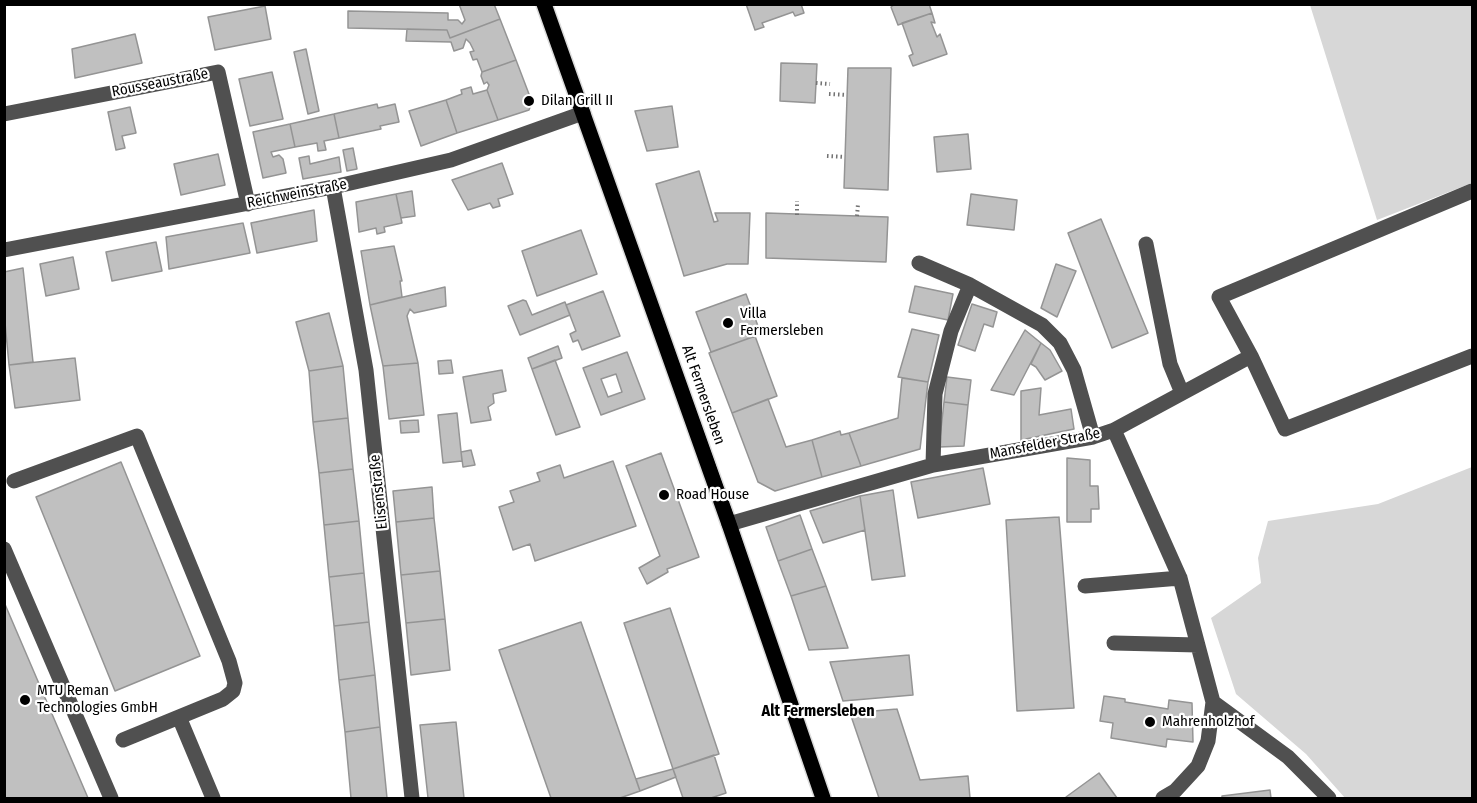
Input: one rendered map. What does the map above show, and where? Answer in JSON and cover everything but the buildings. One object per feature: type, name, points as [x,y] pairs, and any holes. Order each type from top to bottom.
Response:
[{"type":"main road","name":"Alt Fermersleben","points":[[544,4],[729,524],[822,798]]},
{"type":"street","name":"Rousseaustraße","points":[[4,114],[218,72],[248,204]]},
{"type":"street","name":"Reichweinstraße","points":[[4,250],[333,187],[451,160],[584,113]]},
{"type":"street","name":"Elisenstraße","points":[[333,187],[366,370],[412,798]]},
{"type":"street","points":[[1473,191],[1219,297],[1251,356],[1285,429],[1473,356]]},
{"type":"street","points":[[1146,244],[1170,364],[1182,393]]},
{"type":"street","points":[[919,263],[970,285],[1042,325],[1060,343],[1074,370],[1093,436]]},
{"type":"street","points":[[933,465],[935,394],[951,331],[970,285]]},
{"type":"street","points":[[1114,430],[1251,356]]},
{"type":"street","name":"Mansfelder Straße","points":[[729,524],[933,465],[1093,436],[1114,430],[1180,578],[1213,702],[1208,741],[1198,766],[1175,791],[1163,798]]},
{"type":"street","points":[[14,481],[137,436],[229,661],[235,683],[233,691],[223,699],[123,740]]},
{"type":"street","points":[[4,549],[111,798]]},
{"type":"street","points":[[1085,586],[1180,578]]},
{"type":"street","points":[[1114,643],[1198,645]]},
{"type":"street","points":[[1213,702],[1288,757],[1329,798]]},
{"type":"street","points":[[179,717],[213,798]]},
{"type":"path","points":[[816,83],[830,84]]},
{"type":"path","points":[[829,94],[847,95]]},
{"type":"path","points":[[827,156],[845,157]]},
{"type":"path","points":[[797,201],[797,214]]},
{"type":"path","points":[[857,216],[858,204]]},
{"type":"shaded area","points":[[1310,5],[1472,5],[1472,183],[1377,220]]},
{"type":"shaded area","points":[[1472,467],[1472,798],[1345,798],[1306,754],[1236,694],[1211,618],[1261,583],[1258,558],[1268,521],[1378,504]]},
{"type":"tram line","points":[[539,4],[721,516],[817,798]]},
{"type":"tram line","points":[[550,4],[735,522],[828,798]]},
{"type":"place","name":"Dilan Grill II","points":[[529,101]]},
{"type":"place","name":"Villa Fermersleben","points":[[728,323]]},
{"type":"place","name":"Road House","points":[[664,495]]},
{"type":"place","name":"MTU Reman Technologies GmbH","points":[[25,700]]},
{"type":"place","name":"Mahrenholzhof","points":[[1150,722]]},
{"type":"district","name":"Alt Fermersleben","points":[[818,712]]}]
